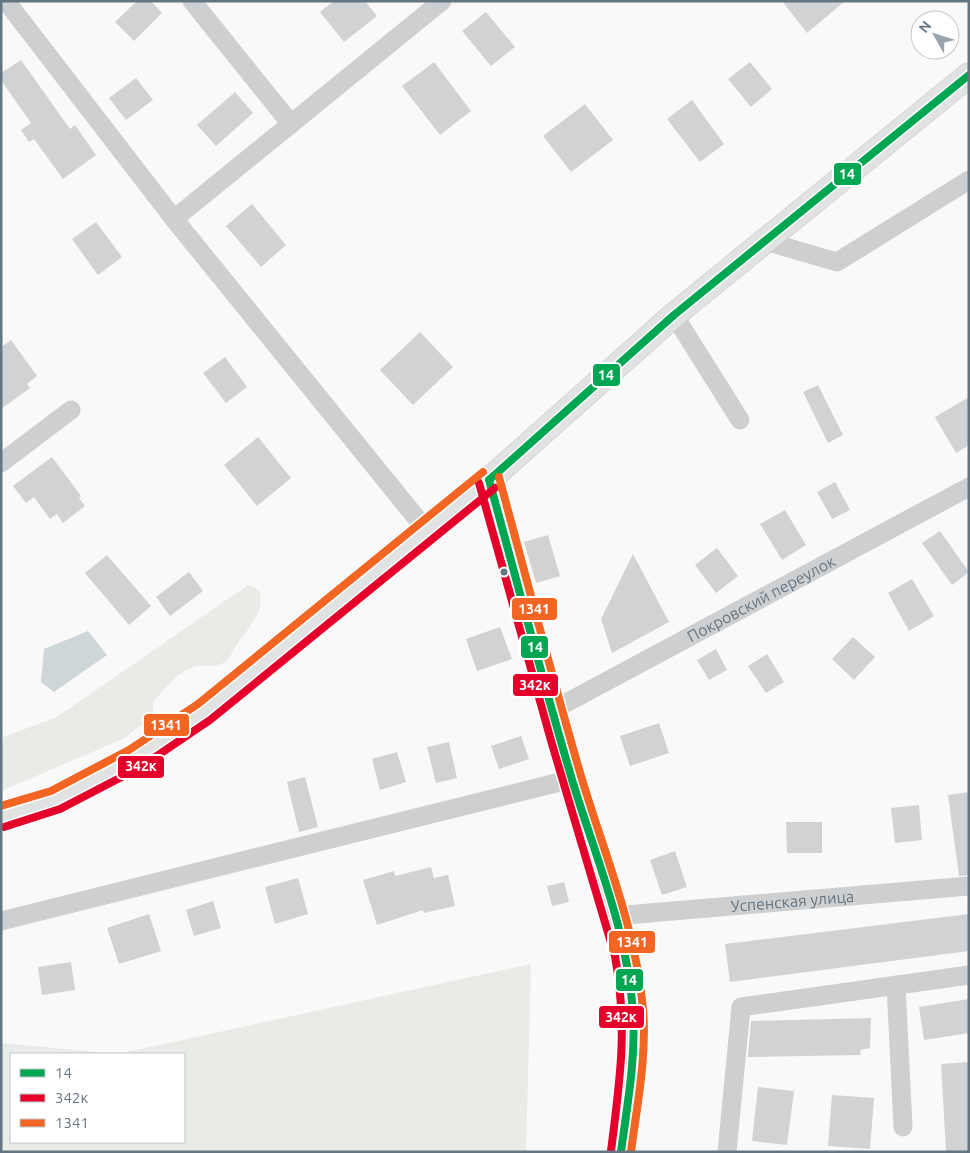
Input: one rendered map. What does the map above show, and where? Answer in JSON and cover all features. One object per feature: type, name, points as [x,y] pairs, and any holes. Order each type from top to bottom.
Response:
[{"type":"main road","points":[[1,817],[55,800],[142,754],[204,712],[489,480],[674,315],[969,75]]},
{"type":"street","points":[[6,1],[174,219],[427,531]]},
{"type":"street","points":[[192,1],[291,124]]},
{"type":"street","points":[[174,219],[442,1]]},
{"type":"street","points":[[765,241],[838,262],[969,180]]},
{"type":"street","points":[[674,315],[740,420]]},
{"type":"street","points":[[1,463],[71,410]]},
{"type":"street","points":[[489,480],[572,779],[614,916],[630,984],[634,1013],[633,1043],[621,1152]]},
{"type":"street","name":"Покровский переулок","points":[[553,710],[969,487]]},
{"type":"street","points":[[1,921],[572,779]]},
{"type":"street","name":"Успенская улица","points":[[614,916],[969,886]]},
{"type":"street","points":[[727,1152],[741,1007],[969,975]]},
{"type":"street","points":[[896,985],[903,1127]]},
{"type":"shaded area","points":[[248,585],[259,590],[261,597],[260,605],[251,625],[227,660],[219,665],[190,668],[179,675],[153,702],[153,712],[147,721],[123,739],[1,791],[1,738],[57,717]]},
{"type":"shaded area","points":[[88,631],[107,655],[54,692],[41,682],[44,649]]},
{"type":"shaded area","points":[[531,964],[526,1152],[1,1152],[1,1043],[107,1053],[10,1053],[10,1143],[185,1143],[185,1053],[123,1053]]},
{"type":"building","points":[[137,1],[151,1],[162,13],[134,41],[115,22]]},
{"type":"building","points":[[334,1],[365,1],[377,16],[344,42],[320,12]]},
{"type":"building","points":[[782,1],[845,1],[807,33]]},
{"type":"building","points":[[486,12],[515,47],[491,66],[462,31]]},
{"type":"building","points":[[21,60],[70,129],[75,125],[96,155],[63,179],[34,139],[29,142],[21,130],[31,123],[1,80],[1,73]]},
{"type":"building","points":[[434,62],[471,111],[440,135],[402,86]]},
{"type":"building","points":[[750,62],[772,89],[751,107],[728,79]]},
{"type":"building","points":[[136,78],[153,100],[126,120],[109,98]]},
{"type":"building","points":[[235,92],[253,113],[216,146],[197,125]]},
{"type":"building","points":[[692,100],[724,144],[700,162],[667,119]]},
{"type":"building","points":[[585,104],[613,140],[571,172],[543,136]]},
{"type":"building","points":[[252,204],[286,245],[261,267],[226,226]]},
{"type":"building","points":[[96,222],[122,257],[98,275],[72,239]]},
{"type":"building","points":[[420,332],[453,367],[413,405],[380,370]]},
{"type":"building","points":[[11,340],[37,376],[27,384],[30,388],[1,409],[1,347]]},
{"type":"building","points":[[225,357],[247,387],[226,403],[203,373]]},
{"type":"building","points":[[818,385],[843,435],[828,443],[803,392]]},
{"type":"building","points":[[969,397],[969,445],[956,453],[935,417]]},
{"type":"building","points":[[258,437],[291,478],[257,506],[224,465]]},
{"type":"building","points":[[52,457],[81,496],[79,498],[85,506],[63,523],[57,514],[50,519],[34,497],[26,503],[13,486]]},
{"type":"building","points":[[835,482],[850,510],[832,519],[817,492]]},
{"type":"building","points":[[785,510],[806,545],[782,560],[760,524]]},
{"type":"building","points":[[940,531],[969,572],[952,585],[922,543]]},
{"type":"building","points":[[548,535],[560,576],[536,583],[524,542]]},
{"type":"building","points":[[717,548],[738,576],[716,593],[695,565]]},
{"type":"building","points":[[633,554],[669,622],[612,653],[601,619]]},
{"type":"building","points":[[107,555],[151,606],[129,625],[85,573]]},
{"type":"building","points":[[189,572],[203,591],[170,616],[156,597]]},
{"type":"building","points":[[912,579],[934,616],[909,631],[888,593]]},
{"type":"building","points":[[500,627],[512,659],[477,671],[466,639]]},
{"type":"building","points":[[853,637],[875,657],[854,680],[832,659]]},
{"type":"building","points":[[716,649],[727,670],[709,680],[697,660]]},
{"type":"building","points":[[767,654],[784,682],[766,693],[748,666]]},
{"type":"building","points":[[659,723],[669,753],[630,766],[620,736]]},
{"type":"building","points":[[521,736],[529,759],[499,769],[491,746]]},
{"type":"building","points":[[449,742],[457,778],[436,783],[427,747]]},
{"type":"building","points":[[397,752],[406,782],[380,790],[372,759]]},
{"type":"building","points":[[305,777],[318,827],[299,832],[287,782]]},
{"type":"building","points":[[969,792],[969,875],[959,876],[948,795]]},
{"type":"building","points":[[919,805],[922,840],[895,843],[891,808]]},
{"type":"building","points":[[786,822],[822,822],[822,853],[787,853]]},
{"type":"building","points":[[675,851],[687,887],[662,895],[650,860]]},
{"type":"building","points":[[431,867],[434,878],[448,875],[455,906],[424,913],[423,910],[377,925],[363,880],[394,871],[395,876]]},
{"type":"building","points":[[298,878],[308,914],[275,924],[265,887]]},
{"type":"building","points":[[564,882],[569,902],[552,906],[547,886]]},
{"type":"building","points":[[213,901],[221,928],[194,936],[186,910]]},
{"type":"building","points":[[149,914],[161,951],[119,964],[107,928]]},
{"type":"building","points":[[969,914],[969,951],[730,982],[725,944]]},
{"type":"building","points":[[71,962],[75,990],[42,995],[38,967]]},
{"type":"building","points":[[969,999],[969,1033],[924,1040],[919,1007]]},
{"type":"building","points":[[871,1018],[870,1048],[860,1050],[861,1055],[748,1057],[751,1021]]},
{"type":"building","points":[[969,1062],[969,1152],[946,1152],[941,1064]]},
{"type":"building","points":[[758,1087],[794,1091],[787,1145],[752,1141]]},
{"type":"building","points":[[832,1095],[874,1098],[870,1149],[828,1146]]},
{"type":"transit line","name":"14","points":[[489,480],[674,315],[969,75]]},
{"type":"transit line","name":"1341","points":[[1,806],[51,791],[129,750],[198,704],[483,472]]},
{"type":"transit line","name":"1341","points":[[499,477],[570,739],[618,891],[634,949],[643,1009],[644,1045],[631,1152]]},
{"type":"transit line","name":"14","points":[[489,480],[562,745],[610,896],[625,954],[630,983],[634,1030],[630,1082],[621,1152]]},
{"type":"transit line","name":"342к","points":[[479,483],[552,744],[615,956],[619,982],[622,1031],[620,1077],[611,1151]]},
{"type":"transit line","name":"342к","points":[[4,827],[60,809],[139,768],[210,720],[495,488]]}]
